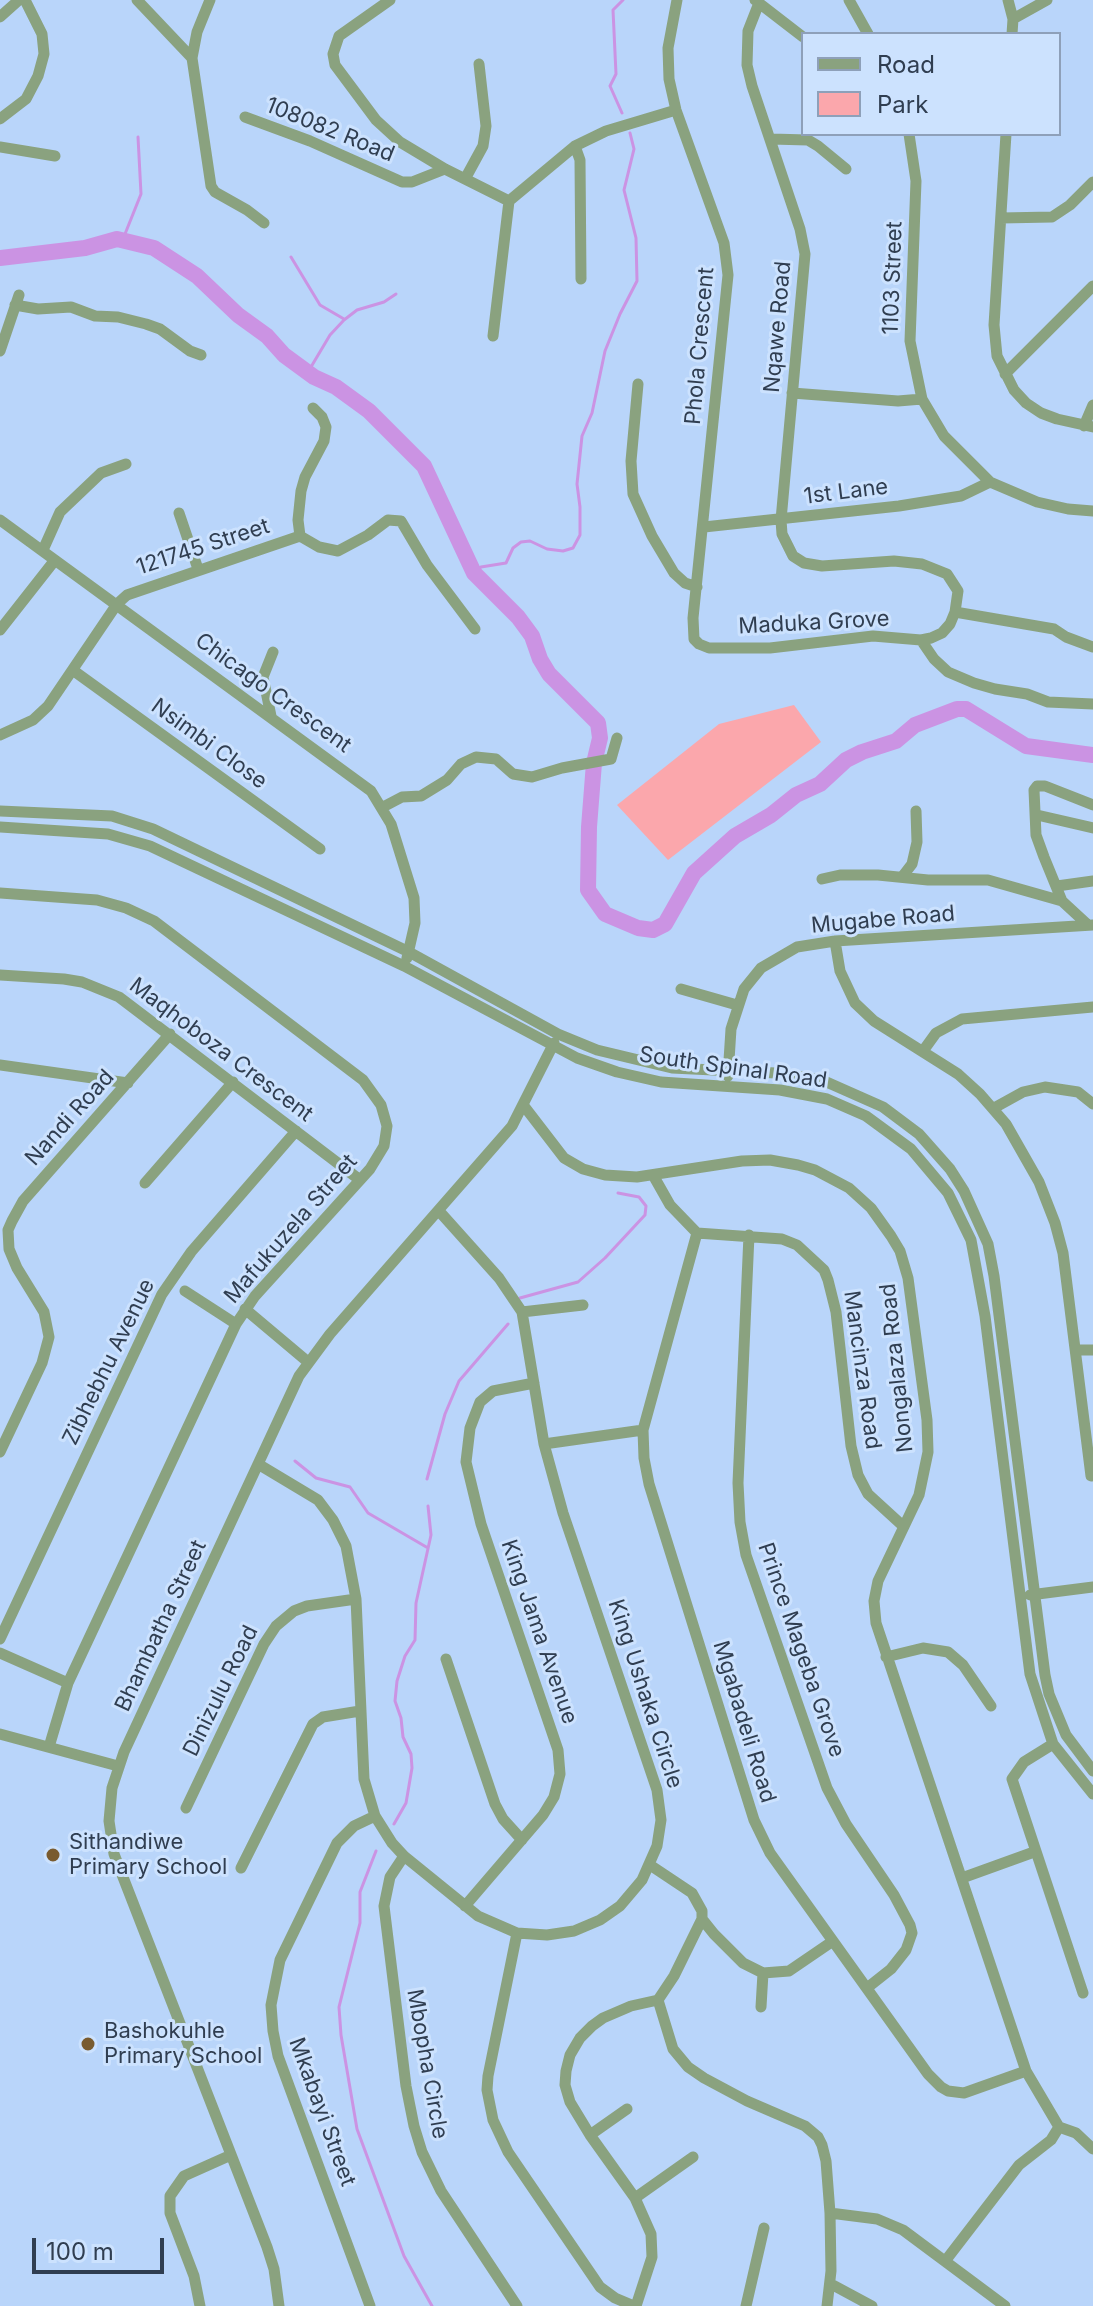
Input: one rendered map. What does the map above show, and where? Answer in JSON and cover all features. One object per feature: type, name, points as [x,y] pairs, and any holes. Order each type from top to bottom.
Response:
[{"type":"street","points":[[0,17],[22,0],[36,17],[44,54],[38,76],[26,99],[0,119]]},
{"type":"street","points":[[137,0],[192,58]]},
{"type":"street","points":[[210,0],[197,32],[192,58],[211,186],[219,196],[247,210],[264,223]]},
{"type":"street","name":"Phola Crescent","points":[[677,0],[668,65],[676,110],[727,254],[728,275],[694,639],[709,648]]},
{"type":"street","points":[[849,0],[865,32]]},
{"type":"street","points":[[1008,0],[1013,19],[1012,32]]},
{"type":"street","points":[[1013,19],[1047,0]]},
{"type":"street","points":[[386,1],[339,36],[333,54],[335,65],[384,128],[411,150],[509,201]]},
{"type":"street","points":[[757,2],[801,35]]},
{"type":"street","name":"Nqawe Road","points":[[757,2],[748,31],[747,65],[800,229],[805,254],[781,520]]},
{"type":"street","points":[[465,179],[483,146],[486,126],[479,64]]},
{"type":"street","points":[[493,336],[509,201],[575,146],[606,131],[676,110]]},
{"type":"street","name":"108082 Road","points":[[245,117],[310,141],[402,182],[412,182],[445,169]]},
{"type":"street","name":"1103 Street","points":[[909,136],[916,181],[910,341],[922,399],[944,436],[990,482],[1037,502],[1093,511]]},
{"type":"street","points":[[1006,136],[994,325],[997,356],[1014,390],[1041,413],[1089,426],[1093,405]]},
{"type":"street","points":[[771,139],[808,140],[846,169]]},
{"type":"street","points":[[575,146],[580,160],[581,279]]},
{"type":"street","points":[[0,147],[55,156]]},
{"type":"street","points":[[1001,218],[1052,217],[1070,205],[1093,182]]},
{"type":"street","points":[[1005,374],[1093,286]]},
{"type":"street","points":[[0,351],[17,300],[38,309],[71,307],[95,316],[112,316],[146,324],[160,329],[190,351],[201,355]]},
{"type":"street","points":[[638,384],[631,461],[633,494],[645,523],[674,573],[685,583],[697,587]]},
{"type":"street","points":[[792,393],[898,401],[922,399]]},
{"type":"street","points":[[300,536],[301,491],[324,441],[326,427],[313,408]]},
{"type":"street","points":[[43,550],[60,512],[101,473],[126,464]]},
{"type":"street","name":"1st Lane","points":[[704,527],[950,498],[973,493],[990,482]]},
{"type":"street","points":[[179,513],[198,569]]},
{"type":"street","name":"Chicago Crescent","points":[[0,520],[371,791],[383,807],[398,842],[416,907],[404,966]]},
{"type":"street","name":"121745 Street","points":[[117,604],[136,590],[300,536],[319,547],[338,551],[388,520],[401,521],[427,565],[475,629]]},
{"type":"street","points":[[781,520],[786,545],[793,556],[804,563],[822,566],[894,561],[938,569],[953,580],[958,591],[955,612],[1054,629],[1093,647]]},
{"type":"street","points":[[0,630],[55,560]]},
{"type":"street","points":[[0,735],[33,720],[48,706],[117,604]]},
{"type":"street","name":"Maduka Grove","points":[[709,648],[796,646],[873,636],[921,640],[942,633],[955,612]]},
{"type":"street","points":[[921,640],[948,672],[974,683],[1027,694],[1048,702],[1093,704]]},
{"type":"street","points":[[271,716],[263,677],[273,652]]},
{"type":"street","name":"Nsimbi Close","points":[[74,671],[320,849]]},
{"type":"street","points":[[383,807],[406,796],[421,796],[447,780],[461,764],[476,757],[496,759],[513,774],[532,777],[610,759],[617,738]]},
{"type":"street","points":[[1062,901],[1037,840],[1034,790],[1040,785],[1093,805]]},
{"type":"street","name":"South Spinal Road","points":[[0,811],[112,816],[130,821],[176,839],[409,952],[558,1034],[597,1050],[643,1063],[696,1071],[776,1073],[822,1080],[883,1107],[919,1134],[950,1169],[964,1191],[988,1244],[1049,1694],[1066,1735],[1093,1771]]},
{"type":"street","points":[[902,877],[912,864],[917,842],[916,811]]},
{"type":"street","points":[[1037,815],[1093,828]]},
{"type":"street","name":"South Spinal Road","points":[[0,827],[108,834],[150,846],[404,966],[552,1046],[595,1065],[689,1085],[805,1093],[847,1106],[890,1131],[911,1149],[953,1201],[971,1240],[980,1282],[1030,1674],[1053,1744],[1093,1794]]},
{"type":"street","points":[[822,879],[847,875],[988,880],[1062,901],[1091,925]]},
{"type":"street","points":[[1057,886],[1093,881]]},
{"type":"street","name":"Mafukuzela Street","points":[[0,893],[97,900],[138,913],[171,933],[354,1072],[377,1096],[387,1126],[379,1156],[245,1309],[236,1324],[68,1683],[49,1747]]},
{"type":"street","name":"Mugabe Road","points":[[728,1087],[731,1029],[737,1005],[751,978],[773,959],[797,947],[835,941],[1091,925]]},
{"type":"street","points":[[835,941],[840,971],[855,1003],[874,1021],[969,1084],[994,1108],[1029,1163],[1055,1223],[1067,1276],[1091,1476]]},
{"type":"street","name":"Maqhoboza Crescent","points":[[0,975],[64,979],[94,986],[119,997],[360,1180]]},
{"type":"street","points":[[681,989],[737,1005]]},
{"type":"street","points":[[923,1051],[936,1033],[962,1019],[1093,1007]]},
{"type":"street","name":"Nandi Road","points":[[0,1452],[42,1363],[49,1337],[44,1312],[9,1249],[8,1230],[23,1201],[170,1034]]},
{"type":"street","name":"Bhambatha Street","points":[[279,2306],[274,2269],[267,2247],[114,1854],[110,1835],[112,1788],[118,1766],[308,1362],[506,1134],[524,1106],[558,1034]]},
{"type":"street","points":[[0,1065],[128,1083]]},
{"type":"street","points":[[145,1183],[233,1082]]},
{"type":"street","points":[[994,1108],[1023,1092],[1045,1087],[1078,1092],[1093,1104]]},
{"type":"street","name":"Nongalaza Road","points":[[524,1106],[564,1158],[583,1169],[621,1177],[724,1163],[785,1162],[815,1170],[849,1188],[881,1220],[900,1251],[908,1278],[927,1420],[928,1452],[919,1495],[882,1569],[876,1592],[876,1623],[1026,2071],[1059,2127],[1076,2133],[1093,2149]]},
{"type":"street","name":"Zibhebhu Avenue","points":[[0,1639],[162,1294],[191,1252],[296,1131]]},
{"type":"street","points":[[653,1175],[670,1205],[697,1233]]},
{"type":"street","name":"King Ushaka Circle","points":[[258,1464],[307,1491],[326,1509],[346,1546],[356,1599],[364,1779],[375,1816],[384,1832],[404,1856],[465,1906],[488,1922],[517,1933],[559,1934],[583,1928],[620,1906],[634,1891],[650,1865],[657,1846],[661,1820],[657,1790],[563,1513],[544,1444],[522,1312],[499,1278],[439,1211]]},
{"type":"street","name":"Mancinza Road","points":[[697,1233],[782,1239],[797,1245],[824,1270],[836,1312],[851,1446],[858,1475],[868,1494],[903,1526]]},
{"type":"street","name":"Mgabadeli Road","points":[[697,1233],[643,1430],[646,1474],[754,1820],[770,1853],[928,2074],[948,2091],[964,2093],[1026,2071]]},
{"type":"street","name":"Prince Mageba Grove","points":[[749,1235],[738,1483],[740,1522],[746,1555],[827,1788],[846,1824],[894,1895],[910,1925],[912,1933],[906,1950],[891,1969],[867,1988]]},
{"type":"street","points":[[185,1291],[236,1324]]},
{"type":"street","points":[[522,1312],[583,1305]]},
{"type":"street","points":[[245,1309],[308,1362]]},
{"type":"street","points":[[1077,1350],[1093,1350]]},
{"type":"street","name":"King Jama Avenue","points":[[465,1906],[543,1815],[554,1797],[560,1774],[560,1757],[481,1524],[468,1473],[466,1451],[476,1410],[486,1395],[502,1387],[534,1383]]},
{"type":"street","points":[[544,1444],[643,1430]]},
{"type":"street","points":[[1020,1597],[1093,1587]]},
{"type":"street","name":"Dinizulu Road","points":[[186,1808],[264,1644],[276,1626],[288,1615],[307,1606],[356,1599]]},
{"type":"street","points":[[886,1657],[923,1648],[948,1652],[963,1665],[991,1706]]},
{"type":"street","points":[[0,1653],[68,1683]]},
{"type":"street","points":[[446,1659],[498,1811],[522,1840]]},
{"type":"street","points":[[241,1868],[313,1724],[331,1715],[360,1711]]},
{"type":"street","points":[[0,1734],[118,1766]]},
{"type":"street","points":[[1053,1744],[1024,1762],[1012,1779],[1083,1993]]},
{"type":"street","name":"Mkabayi Street","points":[[370,2306],[278,2056],[271,2005],[280,1960],[337,1843],[354,1826],[375,1816]]},
{"type":"street","points":[[962,1878],[1034,1852]]},
{"type":"street","name":"Mbopha Circle","points":[[404,1856],[390,1877],[384,1906],[406,2086],[414,2126],[422,2152],[441,2191],[517,2306]]},
{"type":"street","points":[[650,1865],[692,1893],[699,1904],[702,1919],[714,1934],[743,1963],[763,1973],[789,1971],[833,1941]]},
{"type":"street","points":[[517,1933],[488,2076],[493,2120],[508,2152],[600,2287],[615,2298],[635,2306],[649,2268],[651,2234],[635,2198],[570,2102],[565,2085],[570,2055],[580,2038],[603,2018],[631,2006],[658,2000],[674,1976],[702,1919]]},
{"type":"street","points":[[761,2007],[763,1973]]},
{"type":"street","points":[[658,2000],[669,2041],[688,2067],[723,2090],[805,2126],[818,2137],[826,2161],[830,2213],[831,2284],[827,2306]]},
{"type":"street","points":[[590,2135],[627,2109]]},
{"type":"street","points":[[946,2260],[1019,2165],[1051,2140],[1059,2127]]},
{"type":"street","points":[[200,2306],[194,2276],[170,2213],[170,2196],[184,2176],[231,2155]]},
{"type":"street","points":[[635,2198],[693,2157]]},
{"type":"street","points":[[830,2213],[867,2217],[893,2225],[946,2260],[1005,2306]]},
{"type":"street","points":[[746,2306],[764,2228]]},
{"type":"street","points":[[831,2284],[872,2306]]},
{"type":"green space","points":[[794,705],[821,742],[668,860],[617,805],[719,724]]},
{"type":"waterway","points":[[622,113],[610,86],[616,74],[613,10],[623,0]]},
{"type":"waterway","points":[[474,573],[481,567],[506,563],[513,548],[521,542],[530,541],[547,549],[563,551],[573,548],[580,535],[577,484],[582,436],[592,413],[605,351],[637,281],[636,238],[624,190],[634,149],[630,133]]},
{"type":"waterway","points":[[123,239],[141,194],[138,137]]},
{"type":"waterway","points":[[0,258],[85,248],[117,239],[154,248],[197,276],[238,315],[267,336],[284,355],[369,411],[424,466],[474,573],[518,617],[532,636],[549,674],[598,723],[600,738],[594,763],[588,890],[605,914],[638,928],[653,930],[665,924],[694,873],[735,836],[771,815],[796,795],[820,784],[846,760],[896,741],[915,725],[957,709],[966,709],[1026,746],[1093,755]]},
{"type":"waterway","points":[[291,257],[320,305],[344,319]]},
{"type":"waterway","points":[[308,372],[330,335],[344,320],[357,310],[384,302],[396,294]]},
{"type":"waterway","points":[[520,1298],[578,1282],[605,1258],[645,1215],[646,1206],[639,1197],[618,1193]]},
{"type":"waterway","points":[[427,1479],[445,1414],[459,1381],[508,1324]]},
{"type":"waterway","points":[[295,1461],[316,1478],[350,1487],[368,1513],[428,1548]]},
{"type":"waterway","points":[[394,1824],[406,1803],[412,1768],[411,1754],[403,1737],[395,1701],[397,1681],[405,1656],[415,1640],[416,1603],[431,1535],[428,1506]]},
{"type":"waterway","points":[[376,1851],[360,1892],[360,1923],[339,2007],[341,2035],[357,2129],[404,2256],[432,2306]]},
{"type":"place","name":"Sithandiwe Primary School","points":[[53,1855]]},
{"type":"place","name":"Bashokuhle Primary School","points":[[88,2044]]}]
